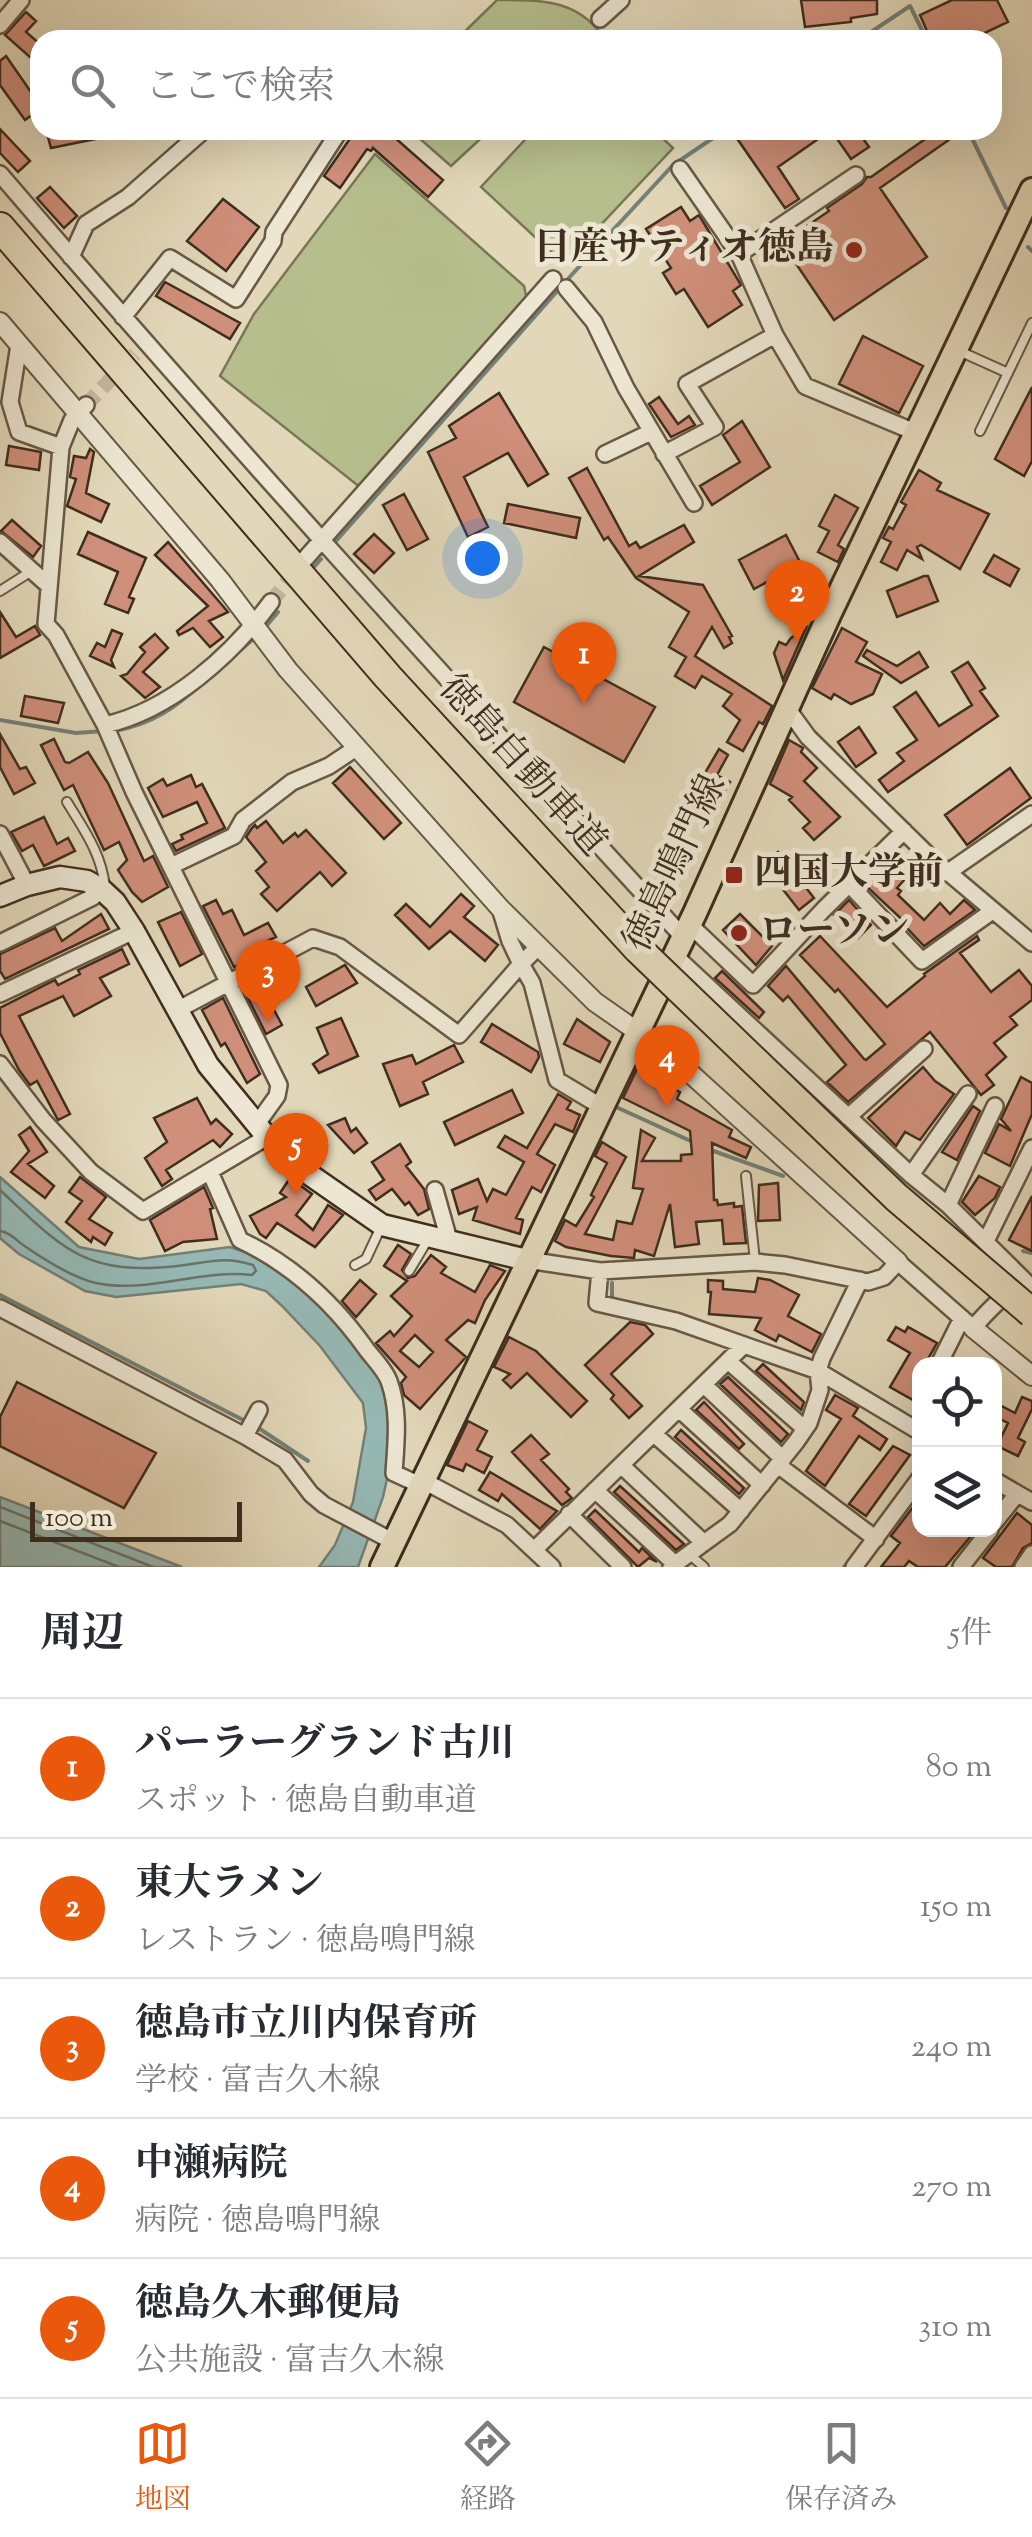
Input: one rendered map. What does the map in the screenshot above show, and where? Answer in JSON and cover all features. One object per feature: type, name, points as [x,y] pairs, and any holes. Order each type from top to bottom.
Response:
[{"type":"highway","name":"徳島自動車道","points":[[0,227],[388,677],[638,949],[896,1197],[1031,1295]]},
{"type":"main road","name":"徳島鳴門線","points":[[382,1567],[387,1538],[421,1483],[602,1107],[1032,190]]},
{"type":"main road","points":[[0,896],[60,877],[104,890],[134,931],[208,1064],[262,1130],[303,1170],[382,1224],[527,1260]]},
{"type":"street","points":[[0,26],[20,0]]},
{"type":"street","points":[[600,19],[621,0]]},
{"type":"street","points":[[71,257],[86,224],[128,197],[193,140]]},
{"type":"street","points":[[123,317],[170,258],[236,299],[334,140]]},
{"type":"street","points":[[680,169],[739,254],[775,335],[805,386],[917,432]]},
{"type":"street","points":[[0,174],[123,317],[141,349],[322,540],[682,939],[848,1117],[986,1241],[1031,1295]]},
{"type":"street","points":[[739,254],[856,175]]},
{"type":"street","points":[[305,559],[560,283],[594,322],[651,432],[694,503]]},
{"type":"street","points":[[0,322],[82,409],[288,670],[500,908],[529,957],[557,1080],[602,1107]]},
{"type":"street","points":[[664,454],[714,427],[687,384],[775,335]]},
{"type":"street","points":[[19,344],[10,402],[19,432],[61,447]]},
{"type":"street","points":[[0,1064],[90,1172],[143,1211],[210,1172],[262,1130],[279,1085],[107,730],[56,634],[46,624],[61,447],[82,409]]},
{"type":"street","points":[[605,454],[651,432]]},
{"type":"street","points":[[0,542],[48,585]]},
{"type":"street","points":[[107,730],[172,699],[254,625],[272,602]]},
{"type":"street","points":[[787,708],[808,737],[946,872],[1032,944]]},
{"type":"street","points":[[171,866],[234,836],[243,820],[292,782],[330,766],[356,748]]},
{"type":"street","points":[[946,872],[1032,814]]},
{"type":"street","points":[[682,939],[753,985],[904,831]]},
{"type":"street","points":[[0,834],[27,885]]},
{"type":"street","points":[[849,884],[922,961],[991,912]]},
{"type":"street","points":[[0,944],[104,890]]},
{"type":"street","points":[[0,994],[134,931]]},
{"type":"street","points":[[179,1010],[313,938],[340,947],[459,1035],[529,957]]},
{"type":"street","points":[[529,957],[668,1053],[898,1262],[1032,1376]]},
{"type":"street","points":[[848,1117],[924,1049]]},
{"type":"street","points":[[911,1174],[968,1094]]},
{"type":"street","points":[[948,1205],[996,1106]]},
{"type":"street","points":[[986,1241],[1032,1148]]},
{"type":"street","points":[[210,1172],[240,1240],[274,1256],[311,1284],[348,1323],[389,1380],[398,1428],[394,1473],[507,1525],[552,1567]]},
{"type":"street","points":[[435,1190],[439,1238]]},
{"type":"street","points":[[527,1260],[600,1271],[755,1262],[876,1281],[898,1262]]},
{"type":"street","points":[[600,1271],[597,1303],[676,1320],[743,1346],[820,1365],[912,1427]]},
{"type":"street","points":[[595,1490],[673,1566],[730,1524],[805,1428],[820,1390],[820,1365],[860,1280]]},
{"type":"street","points":[[944,1357],[967,1323],[1018,1288],[1031,1295]]},
{"type":"street","points":[[0,1308],[252,1424],[311,1494],[339,1514],[387,1538]]},
{"type":"street","points":[[534,1550],[743,1346]]},
{"type":"street","points":[[728,1361],[805,1428]]},
{"type":"street","points":[[704,1384],[780,1462],[871,1535]]},
{"type":"street","points":[[679,1409],[762,1485]]},
{"type":"street","points":[[654,1434],[741,1511]]},
{"type":"street","points":[[621,1465],[704,1543]]},
{"type":"street","points":[[1002,1485],[1032,1502]]},
{"type":"street","points":[[854,1567],[871,1535],[912,1487]]},
{"type":"street","points":[[1002,1513],[1017,1494]]},
{"type":"street","points":[[569,1514],[623,1567]]},
{"type":"street","points":[[961,1567],[985,1537]]},
{"type":"street","points":[[1022,1567],[1032,1554]]},
{"type":"lane","points":[[980,431],[1032,324]]},
{"type":"lane","points":[[956,349],[1008,373]]},
{"type":"lane","points":[[0,591],[32,570]]},
{"type":"lane","points":[[67,802],[94,846],[104,870],[104,890]]},
{"type":"lane","points":[[746,1176],[755,1262]]},
{"type":"lane","points":[[355,1265],[366,1259],[382,1224]]},
{"type":"lane","points":[[408,1271],[439,1238]]},
{"type":"lane","points":[[689,1554],[704,1567]]},
{"type":"green space","points":[[497,0],[557,4],[581,14],[597,30],[466,30]]},
{"type":"green space","points":[[421,140],[479,140],[451,166]]},
{"type":"green space","points":[[525,140],[665,140],[673,148],[564,264],[481,187]]},
{"type":"green space","points":[[375,154],[524,286],[527,300],[361,488],[220,376],[254,314]]},
{"type":"water","points":[[0,1177],[79,1247],[139,1259],[230,1247],[256,1256],[284,1269],[348,1336],[373,1367],[389,1399],[389,1470],[358,1567],[319,1567],[335,1545],[353,1502],[366,1428],[363,1403],[320,1346],[266,1291],[241,1284],[116,1297],[85,1291],[19,1254],[0,1238]]},
{"type":"water","points":[[0,1497],[174,1564],[182,1567],[0,1567]]},
{"type":"building","points":[[801,0],[877,0],[877,14],[851,18],[851,22],[805,27]]},
{"type":"building","points":[[952,0],[997,0],[1008,22],[991,30],[927,30],[920,15]]},
{"type":"building","points":[[26,12],[36,21],[26,32],[30,35],[30,57],[5,35]]},
{"type":"building","points":[[6,56],[30,91],[30,116],[25,120],[0,85],[0,61]]},
{"type":"building","points":[[0,129],[30,161],[18,172],[0,153]]},
{"type":"building","points":[[49,140],[90,140],[51,148]]},
{"type":"building","points":[[349,140],[398,140],[443,180],[428,197],[373,148],[367,149],[340,188],[324,176]]},
{"type":"building","points":[[738,140],[817,140],[778,167],[799,199],[785,208]]},
{"type":"building","points":[[838,140],[864,140],[869,147],[851,159]]},
{"type":"building","name":"日産サティオ徳島","points":[[924,140],[949,140],[880,188],[927,257],[834,320],[782,243]]},
{"type":"building","points":[[50,187],[77,216],[64,228],[37,198]]},
{"type":"building","points":[[223,199],[259,227],[226,271],[187,241]]},
{"type":"building","points":[[681,207],[690,221],[699,215],[741,285],[733,291],[742,305],[708,327],[684,289],[676,294],[663,273],[671,268],[646,229]]},
{"type":"building","points":[[165,282],[240,323],[230,339],[156,296]]},
{"type":"building","points":[[863,336],[923,366],[899,413],[839,384]]},
{"type":"building","points":[[1032,387],[1032,461],[1024,476],[995,459]]},
{"type":"building","points":[[499,393],[548,474],[528,486],[508,453],[464,477],[488,527],[468,537],[428,452],[456,438],[449,426]]},
{"type":"building","points":[[659,397],[678,424],[689,416],[695,425],[671,437],[649,404]]},
{"type":"building","points":[[742,421],[770,467],[712,505],[700,486],[740,462],[723,435]]},
{"type":"building","points":[[9,446],[41,452],[39,470],[6,465]]},
{"type":"building","points":[[90,449],[94,452],[86,493],[109,504],[101,522],[67,506],[76,479],[70,477],[74,456],[86,458]]},
{"type":"building","points":[[587,468],[629,546],[636,542],[640,548],[684,525],[694,542],[639,576],[703,585],[732,636],[732,643],[724,648],[712,627],[695,656],[772,706],[743,751],[727,742],[740,720],[723,706],[732,694],[702,676],[695,688],[675,676],[686,657],[669,647],[689,612],[636,578],[608,537],[604,540],[569,478]]},
{"type":"building","points":[[919,470],[941,483],[937,490],[989,514],[960,569],[921,545],[917,547],[922,559],[907,550],[897,570],[881,562],[891,542],[883,538],[889,527],[893,529],[906,505],[901,502]]},
{"type":"building","points":[[404,494],[428,539],[407,550],[383,505]]},
{"type":"building","points":[[835,495],[858,508],[838,545],[844,549],[838,562],[818,552],[829,531],[819,526]]},
{"type":"building","points":[[508,504],[580,518],[576,538],[504,523]]},
{"type":"building","points":[[12,520],[41,546],[33,557],[1,531]]},
{"type":"building","points":[[88,532],[146,558],[129,597],[134,599],[128,613],[105,604],[118,572],[78,554]]},
{"type":"building","points":[[374,534],[394,553],[374,573],[354,554]]},
{"type":"building","points":[[786,535],[801,564],[754,589],[739,560]]},
{"type":"building","points":[[168,542],[228,612],[209,621],[223,637],[210,647],[193,628],[179,635],[177,631],[208,606],[155,555]]},
{"type":"building","points":[[994,555],[1019,569],[1010,586],[984,572]]},
{"type":"building","points":[[928,576],[938,601],[897,617],[887,591]]},
{"type":"building","points":[[0,612],[16,637],[35,626],[40,635],[0,658]]},
{"type":"building","points":[[806,628],[783,680],[774,653],[779,642],[786,645]]},
{"type":"building","points":[[842,628],[867,642],[856,662],[882,674],[873,694],[851,704],[812,688]]},
{"type":"building","points":[[112,630],[122,634],[111,660],[114,667],[90,656],[97,643],[105,647]]},
{"type":"building","points":[[155,634],[168,648],[143,672],[160,687],[145,698],[121,676],[145,652],[140,647]]},
{"type":"building","points":[[544,647],[655,707],[624,762],[514,702]]},
{"type":"building","points":[[867,650],[897,666],[919,652],[928,667],[901,683],[863,656]]},
{"type":"building","points":[[968,662],[985,688],[980,691],[998,716],[888,792],[879,780],[904,761],[897,753],[917,740],[894,707],[916,692],[939,726],[972,705],[952,672]]},
{"type":"building","points":[[25,696],[64,703],[58,723],[21,716]]},
{"type":"building","points":[[859,727],[876,753],[856,767],[838,742]]},
{"type":"building","points":[[0,734],[20,769],[26,767],[35,783],[14,794],[0,767]]},
{"type":"building","points":[[54,739],[65,762],[88,752],[108,783],[144,861],[153,856],[168,887],[142,902],[132,892],[118,870],[127,860],[119,842],[104,850],[73,785],[64,790],[49,761],[41,745]]},
{"type":"building","points":[[789,740],[803,748],[801,752],[817,768],[804,781],[840,817],[814,840],[803,828],[810,822],[789,800],[792,797],[770,784]]},
{"type":"building","points":[[719,749],[728,755],[717,775],[730,782],[721,797],[698,785]]},
{"type":"building","points":[[350,767],[401,823],[384,839],[333,783]]},
{"type":"building","points":[[1010,768],[1031,798],[967,845],[945,815]]},
{"type":"building","points":[[191,775],[196,787],[202,784],[225,828],[176,851],[172,844],[183,839],[181,835],[207,823],[197,802],[163,817],[148,788],[163,779],[167,786]]},
{"type":"building","points":[[44,817],[57,844],[68,838],[75,851],[44,866],[33,845],[22,851],[11,832]]},
{"type":"building","points":[[266,821],[283,843],[306,830],[346,873],[332,886],[320,872],[277,911],[261,894],[269,887],[256,871],[266,862],[246,837],[255,825],[257,828]]},
{"type":"building","points":[[778,852],[814,898],[799,910],[763,864]]},
{"type":"building","points":[[898,857],[912,871],[897,888],[901,891],[898,895],[924,920],[940,903],[950,914],[964,900],[975,910],[924,946],[908,925],[865,885]]},
{"type":"building","points":[[461,894],[474,906],[464,917],[498,945],[485,961],[450,931],[429,949],[395,915],[406,904],[430,927]]},
{"type":"building","points":[[216,900],[223,914],[232,910],[244,935],[268,923],[276,937],[263,943],[266,950],[234,967],[203,906]]},
{"type":"building","points":[[849,900],[871,925],[858,938],[834,915]]},
{"type":"building","points":[[181,912],[202,954],[180,966],[158,922]]},
{"type":"building","points":[[101,914],[109,929],[5,979],[0,971],[0,954],[55,928],[62,941]]},
{"type":"building","points":[[740,914],[772,946],[756,965],[723,930]]},
{"type":"building","points":[[820,936],[887,1007],[977,936],[979,940],[960,953],[991,992],[1019,970],[1032,986],[1032,1000],[1010,1017],[1017,1025],[994,1043],[1006,1057],[986,1075],[994,1085],[981,1095],[930,1032],[848,1102],[827,1082],[846,1065],[788,996],[783,1001],[768,986],[786,966],[864,1059],[885,1044],[838,989],[835,992],[800,955]]},
{"type":"building","points":[[122,949],[129,964],[100,978],[111,996],[74,1016],[63,996],[19,1016],[70,1114],[58,1120],[37,1081],[30,1085],[19,1070],[0,1033],[0,1008],[55,980],[58,985],[80,974],[78,970]]},
{"type":"building","points":[[345,965],[357,983],[316,1006],[306,987]]},
{"type":"building","points":[[722,971],[764,1012],[759,1018],[715,978]]},
{"type":"building","points":[[267,977],[279,1002],[272,1006],[282,1025],[266,1034],[243,988]]},
{"type":"building","points":[[223,998],[260,1074],[247,1083],[202,1010]]},
{"type":"building","points":[[341,1018],[358,1056],[319,1073],[313,1064],[328,1054],[317,1028]]},
{"type":"building","points":[[577,1019],[610,1042],[600,1062],[564,1044]]},
{"type":"building","points":[[492,1024],[538,1052],[531,1072],[481,1042]]},
{"type":"building","points":[[454,1045],[463,1062],[423,1082],[428,1094],[400,1106],[383,1064],[412,1055],[416,1064]]},
{"type":"building","points":[[923,1067],[954,1094],[920,1140],[905,1132],[896,1146],[868,1118]]},
{"type":"building","points":[[637,1069],[680,1092],[677,1099],[732,1130],[729,1137],[751,1147],[746,1158],[712,1143],[714,1200],[718,1205],[742,1206],[746,1243],[724,1244],[722,1220],[696,1222],[699,1244],[675,1247],[670,1204],[654,1256],[635,1250],[634,1258],[611,1256],[555,1241],[565,1220],[576,1226],[594,1197],[591,1195],[607,1163],[595,1156],[602,1142],[626,1157],[585,1234],[613,1240],[617,1221],[632,1224],[643,1189],[633,1188],[641,1130],[655,1138],[642,1161],[681,1161],[681,1155],[692,1154],[690,1131],[623,1098]]},
{"type":"building","points":[[1021,1077],[1032,1083],[1032,1114],[1010,1166],[985,1153],[999,1124],[1011,1131],[1001,1119]]},
{"type":"building","points":[[512,1090],[523,1113],[455,1145],[444,1122]]},
{"type":"building","points":[[558,1094],[571,1102],[567,1109],[580,1115],[573,1132],[555,1124],[537,1154],[555,1165],[541,1192],[532,1187],[516,1218],[523,1220],[520,1234],[473,1220],[477,1207],[459,1214],[452,1190],[478,1179],[487,1201],[493,1189],[506,1195],[524,1162],[498,1147],[505,1136],[527,1148]]},
{"type":"building","points":[[197,1098],[211,1124],[216,1119],[232,1134],[220,1147],[213,1140],[166,1170],[172,1179],[162,1186],[145,1158],[167,1142],[154,1118]]},
{"type":"building","points":[[973,1106],[980,1111],[957,1160],[942,1152]]},
{"type":"building","points":[[345,1118],[351,1132],[356,1128],[367,1143],[354,1153],[328,1125]]},
{"type":"building","points":[[30,1127],[47,1152],[28,1164],[54,1186],[45,1198],[11,1172],[29,1151],[19,1135]]},
{"type":"building","points":[[400,1144],[411,1162],[406,1166],[424,1189],[429,1209],[418,1215],[392,1189],[376,1200],[369,1190],[384,1180],[372,1162]]},
{"type":"building","points":[[979,1176],[1000,1187],[995,1198],[975,1215],[962,1202]]},
{"type":"building","points":[[80,1177],[106,1197],[89,1219],[112,1233],[105,1245],[93,1237],[91,1242],[66,1222],[82,1201],[69,1192]]},
{"type":"building","points":[[290,1178],[312,1194],[296,1215],[313,1230],[328,1205],[343,1215],[315,1247],[277,1223],[266,1238],[250,1216],[286,1197],[280,1193]]},
{"type":"building","points":[[778,1183],[780,1220],[758,1221],[759,1185]]},
{"type":"building","points":[[204,1187],[213,1208],[210,1209],[217,1239],[183,1242],[165,1251],[150,1220]]},
{"type":"building","points":[[1032,1196],[1032,1251],[1009,1240]]},
{"type":"building","points":[[398,1245],[411,1254],[402,1270],[408,1278],[415,1276],[431,1255],[446,1267],[441,1273],[475,1292],[490,1265],[505,1271],[475,1323],[468,1320],[446,1340],[466,1357],[420,1409],[404,1395],[401,1383],[406,1377],[376,1343],[390,1331],[394,1336],[412,1316],[391,1296],[407,1281],[384,1266]],"holes":[[[415,1335],[433,1352],[419,1367],[400,1351]]]},
{"type":"building","points":[[758,1278],[799,1295],[788,1316],[821,1334],[812,1352],[779,1335],[776,1341],[755,1330],[761,1318],[709,1314],[708,1280],[723,1281],[723,1289],[755,1292]]},
{"type":"building","points":[[360,1280],[376,1294],[356,1317],[342,1301]]},
{"type":"building","points":[[630,1322],[645,1325],[653,1334],[611,1374],[642,1406],[629,1418],[611,1399],[614,1395],[585,1365]]},
{"type":"building","points":[[896,1327],[905,1332],[908,1327],[937,1343],[929,1357],[912,1357],[912,1399],[890,1387],[910,1353],[888,1340]]},
{"type":"building","points":[[509,1337],[536,1351],[587,1401],[571,1417],[527,1373],[511,1388],[503,1380],[510,1374],[494,1367]]},
{"type":"building","points":[[763,1364],[804,1402],[801,1410],[756,1371]]},
{"type":"building","points":[[728,1377],[788,1434],[781,1442],[720,1384]]},
{"type":"building","points":[[17,1382],[156,1453],[124,1508],[0,1446],[0,1417]]},
{"type":"building","points":[[835,1395],[858,1408],[853,1416],[887,1439],[880,1450],[859,1436],[825,1486],[806,1471],[841,1419],[826,1410]]},
{"type":"building","points":[[1022,1397],[1032,1401],[1018,1438],[1025,1442],[1018,1456],[1002,1448],[1008,1423],[1002,1420],[1002,1406],[1015,1413]]},
{"type":"building","points":[[704,1402],[744,1444],[739,1449],[696,1410]]},
{"type":"building","points":[[468,1421],[487,1431],[477,1450],[492,1457],[484,1473],[466,1464],[463,1471],[447,1465]]},
{"type":"building","points":[[681,1430],[744,1488],[739,1494],[675,1437]]},
{"type":"building","points":[[531,1435],[549,1454],[541,1460],[569,1489],[566,1492],[572,1498],[562,1505],[512,1452]]},
{"type":"building","points":[[893,1446],[910,1455],[866,1516],[849,1504]]},
{"type":"building","points":[[490,1472],[557,1511],[540,1529],[502,1494],[498,1501],[479,1490]]},
{"type":"building","points":[[620,1486],[684,1544],[676,1550],[614,1492]]},
{"type":"building","points":[[912,1508],[912,1537],[970,1537],[945,1567],[918,1567],[909,1561],[904,1567],[881,1567],[900,1543],[891,1536]]},
{"type":"building","points":[[595,1510],[639,1552],[642,1548],[657,1562],[649,1558],[638,1567],[588,1517]]},
{"type":"building","points":[[1017,1513],[1032,1525],[1032,1543],[1023,1548],[1012,1567],[996,1567],[983,1558]]},
{"type":"waterway","points":[[874,30],[910,6],[922,30]]},
{"type":"waterway","points":[[566,281],[673,165],[710,140]]},
{"type":"waterway","points":[[973,140],[1006,208]]},
{"type":"waterway","points":[[1028,247],[1032,251]]},
{"type":"waterway","points":[[336,541],[560,288]]},
{"type":"waterway","points":[[314,567],[321,559]]},
{"type":"waterway","points":[[268,624],[278,612]]},
{"type":"waterway","points":[[230,659],[251,641]]},
{"type":"waterway","points":[[114,731],[163,714],[204,682]]},
{"type":"waterway","points":[[0,720],[76,733],[104,731]]},
{"type":"waterway","points":[[616,1107],[695,1143]]},
{"type":"waterway","points":[[708,1149],[783,1176]]},
{"type":"waterway","points":[[1023,1251],[1032,1253]]},
{"type":"waterway","points":[[612,1283],[612,1300]]},
{"type":"waterway","points":[[0,1295],[245,1421]]},
{"type":"waterway","points":[[792,1354],[816,1362]]},
{"type":"waterway","points":[[825,1366],[912,1418]]},
{"type":"waterway","points":[[254,1425],[308,1461]]},
{"type":"waterway","points":[[884,1514],[902,1489]]},
{"type":"waterway","points":[[844,1567],[855,1554]]},
{"type":"tunnel","points":[[86,405],[135,354]]},
{"type":"tunnel","points":[[271,602],[300,566]]},
{"type":"place","name":"日産サティオ徳島","points":[[854,250]]},
{"type":"place","name":"東大ラメン","points":[[797,642]]},
{"type":"place","name":"パーラーグランド古川","points":[[584,704]]},
{"type":"place","name":"四国大学前","points":[[734,875]]},
{"type":"place","name":"ローソン","points":[[739,933]]},
{"type":"place","name":"徳島市立川内保育所","points":[[268,1022]]},
{"type":"place","name":"中瀬病院","points":[[667,1107]]},
{"type":"place","name":"徳島久木郵便局","points":[[296,1195]]}]
